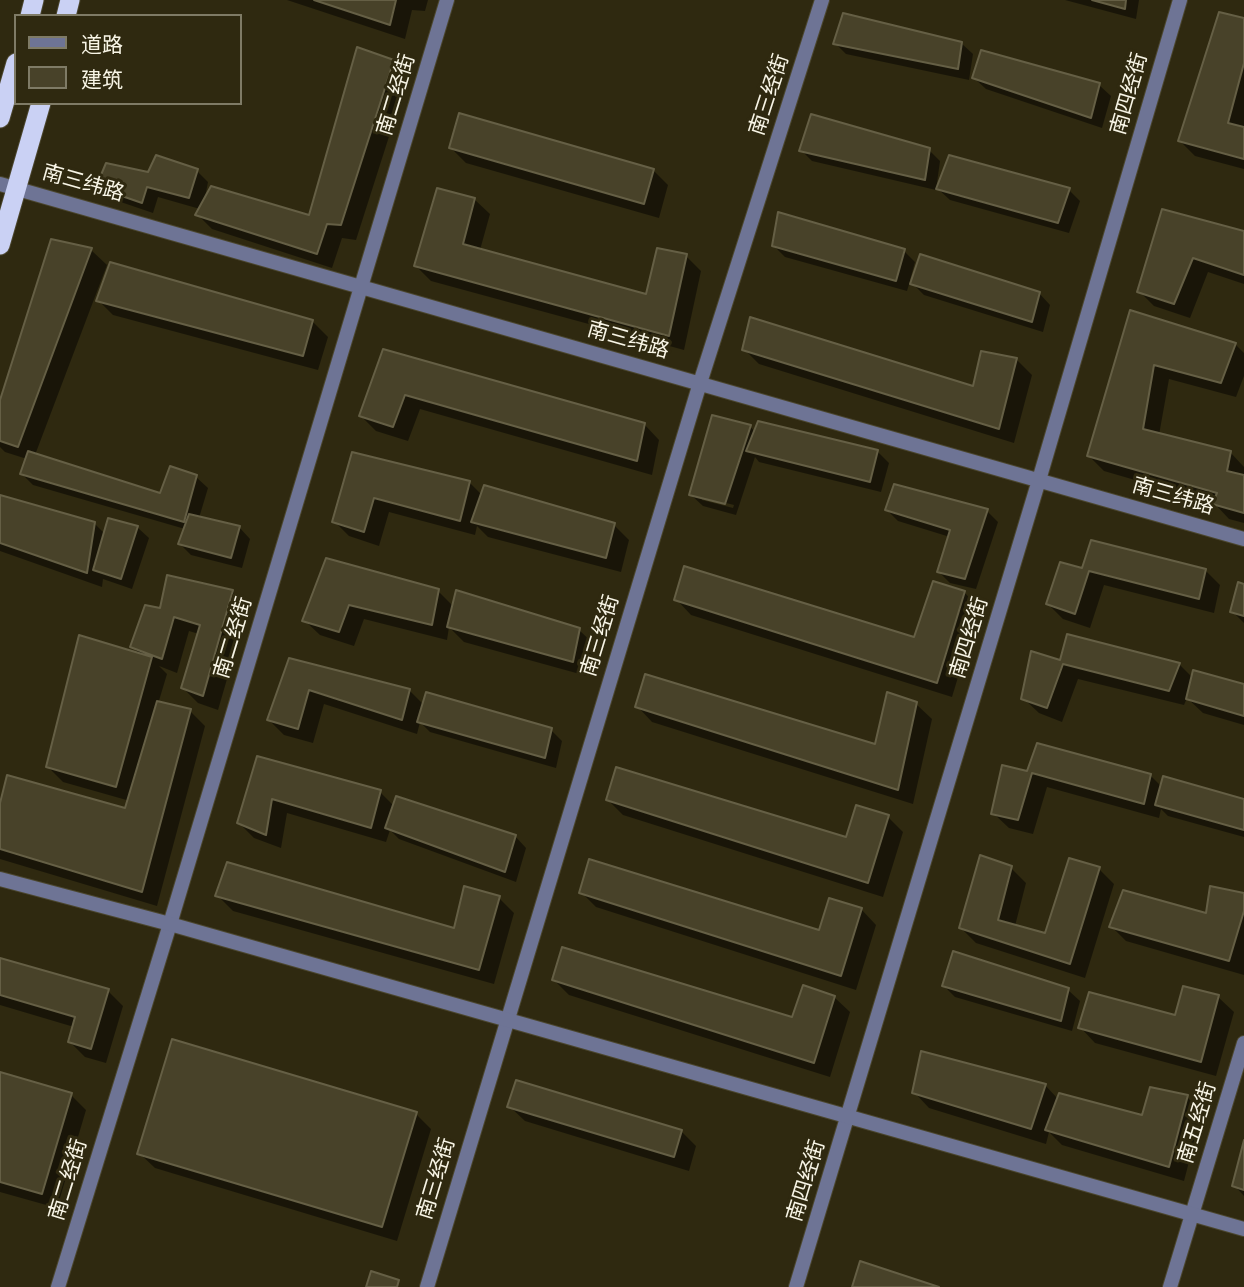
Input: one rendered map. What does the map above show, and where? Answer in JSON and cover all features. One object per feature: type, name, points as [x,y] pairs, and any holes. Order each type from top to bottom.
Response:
[{"type":"highway","points":[[0,118],[14,70]]},
{"type":"highway","points":[[0,245],[9,185],[40,105]]},
{"type":"street","name":"南二经街","points":[[58,1287],[170,924],[447,0]]},
{"type":"street","name":"南三经街","points":[[427,1287],[700,383],[822,0]]},
{"type":"street","name":"南四经街","points":[[796,1287],[1039,480],[1180,0]]},
{"type":"street","name":"南三纬路","points":[[9,185],[1244,539]]},
{"type":"street","points":[[0,879],[170,924],[1244,1229]]},
{"type":"street","name":"南五经街","points":[[1170,1287],[1244,1043]]},
{"type":"building","points":[[314,0],[396,0],[390,25]]},
{"type":"building","points":[[1092,0],[1126,0],[1125,9]]},
{"type":"building","points":[[1219,12],[1244,18],[1244,63],[1228,123],[1244,127],[1244,159],[1178,141]]},
{"type":"building","points":[[843,13],[962,42],[958,69],[833,44]]},
{"type":"building","points":[[357,47],[394,60],[341,225],[327,224],[317,254],[195,215],[211,186],[309,215]]},
{"type":"building","points":[[981,50],[1100,83],[1091,118],[972,78]]},
{"type":"building","points":[[459,113],[654,169],[644,204],[449,148]]},
{"type":"building","points":[[811,114],[930,148],[925,180],[799,151]]},
{"type":"building","points":[[156,155],[198,169],[189,198],[147,187],[142,203],[96,187],[106,163],[148,172]]},
{"type":"building","points":[[949,155],[1070,188],[1058,223],[936,189]]},
{"type":"building","points":[[437,188],[475,198],[463,244],[646,294],[657,248],[687,254],[669,336],[414,266]]},
{"type":"building","points":[[1162,209],[1244,231],[1244,275],[1193,258],[1174,304],[1137,292]]},
{"type":"building","points":[[778,212],[905,249],[896,281],[772,246]]},
{"type":"building","points":[[51,239],[92,248],[18,447],[0,441],[0,400]]},
{"type":"building","points":[[920,254],[1040,292],[1032,322],[910,284]]},
{"type":"building","points":[[110,262],[313,320],[303,356],[96,301]]},
{"type":"building","points":[[1130,310],[1236,343],[1221,383],[1154,365],[1143,429],[1231,451],[1227,471],[1244,475],[1244,513],[1212,504],[1217,493],[1087,456]]},
{"type":"building","points":[[750,317],[973,386],[981,351],[1017,358],[999,429],[742,350]]},
{"type":"building","points":[[383,349],[645,423],[637,461],[405,395],[393,427],[359,416]]},
{"type":"building","points":[[712,415],[751,425],[725,504],[689,495]]},
{"type":"building","points":[[758,421],[878,450],[870,482],[746,451]]},
{"type":"building","points":[[28,451],[160,493],[170,466],[197,475],[184,522],[20,474]]},
{"type":"building","points":[[352,452],[470,481],[460,521],[374,498],[364,532],[332,522]]},
{"type":"building","points":[[894,484],[988,509],[965,579],[937,572],[950,530],[885,510]]},
{"type":"building","points":[[484,485],[615,523],[606,558],[471,522]]},
{"type":"building","points":[[0,495],[95,522],[87,573],[0,543]]},
{"type":"building","points":[[189,514],[240,526],[231,558],[178,544]]},
{"type":"building","points":[[108,518],[138,526],[121,579],[93,570]]},
{"type":"building","points":[[1091,540],[1206,569],[1199,599],[1089,571],[1075,614],[1046,604],[1060,562],[1082,568]]},
{"type":"building","points":[[326,558],[439,589],[432,625],[349,605],[339,632],[302,621]]},
{"type":"building","points":[[684,566],[914,637],[933,581],[965,591],[937,683],[674,600]]},
{"type":"building","points":[[167,575],[233,590],[203,696],[181,688],[200,625],[174,617],[162,659],[130,647],[145,605],[160,608]]},
{"type":"building","points":[[1238,582],[1244,584],[1244,616],[1230,612]]},
{"type":"building","points":[[456,590],[580,628],[573,662],[447,627]]},
{"type":"building","points":[[1067,634],[1180,663],[1169,691],[1063,664],[1047,708],[1021,699],[1031,651],[1060,660]]},
{"type":"building","points":[[79,635],[152,657],[116,787],[46,767]]},
{"type":"building","points":[[289,658],[410,689],[402,720],[309,690],[298,729],[267,720]]},
{"type":"building","points":[[1193,670],[1244,684],[1244,716],[1186,699]]},
{"type":"building","points":[[645,674],[875,744],[887,692],[917,702],[898,790],[635,707]]},
{"type":"building","points":[[426,692],[552,728],[545,758],[417,722]]},
{"type":"building","points":[[157,701],[191,709],[142,892],[0,849],[0,803],[7,775],[125,808]]},
{"type":"building","points":[[1037,743],[1151,774],[1144,804],[1032,773],[1018,820],[991,814],[1002,765],[1027,771]]},
{"type":"building","points":[[257,756],[381,790],[371,828],[272,799],[266,835],[237,823]]},
{"type":"building","points":[[616,767],[846,837],[856,805],[889,815],[868,883],[606,800]]},
{"type":"building","points":[[1163,776],[1244,799],[1244,830],[1155,805]]},
{"type":"building","points":[[396,796],[516,835],[505,872],[385,828]]},
{"type":"building","points":[[980,855],[1012,866],[998,920],[1045,933],[1069,858],[1100,867],[1070,964],[959,928]]},
{"type":"building","points":[[589,859],[819,930],[829,898],[862,908],[841,976],[579,893]]},
{"type":"building","points":[[227,862],[454,928],[464,886],[500,896],[479,970],[215,896]]},
{"type":"building","points":[[1210,886],[1244,893],[1244,911],[1229,961],[1109,927],[1123,890],[1206,913]]},
{"type":"building","points":[[562,947],[792,1017],[803,985],[835,996],[814,1063],[552,980]]},
{"type":"building","points":[[953,951],[1069,988],[1061,1021],[942,986]]},
{"type":"building","points":[[0,958],[109,989],[91,1049],[68,1042],[75,1017],[0,995]]},
{"type":"building","points":[[1183,986],[1219,995],[1201,1062],[1078,1028],[1089,992],[1175,1015]]},
{"type":"building","points":[[172,1039],[417,1112],[382,1227],[137,1154]]},
{"type":"building","points":[[921,1051],[1046,1084],[1031,1129],[912,1093]]},
{"type":"building","points":[[0,1072],[72,1093],[42,1194],[0,1182]]},
{"type":"building","points":[[516,1080],[682,1130],[674,1157],[507,1107]]},
{"type":"building","points":[[1150,1087],[1188,1095],[1169,1167],[1045,1130],[1059,1093],[1142,1115]]},
{"type":"building","points":[[1244,1140],[1244,1190],[1232,1186]]},
{"type":"building","points":[[860,1261],[939,1287],[852,1287]]},
{"type":"building","points":[[371,1271],[399,1280],[397,1287],[366,1287]]}]
